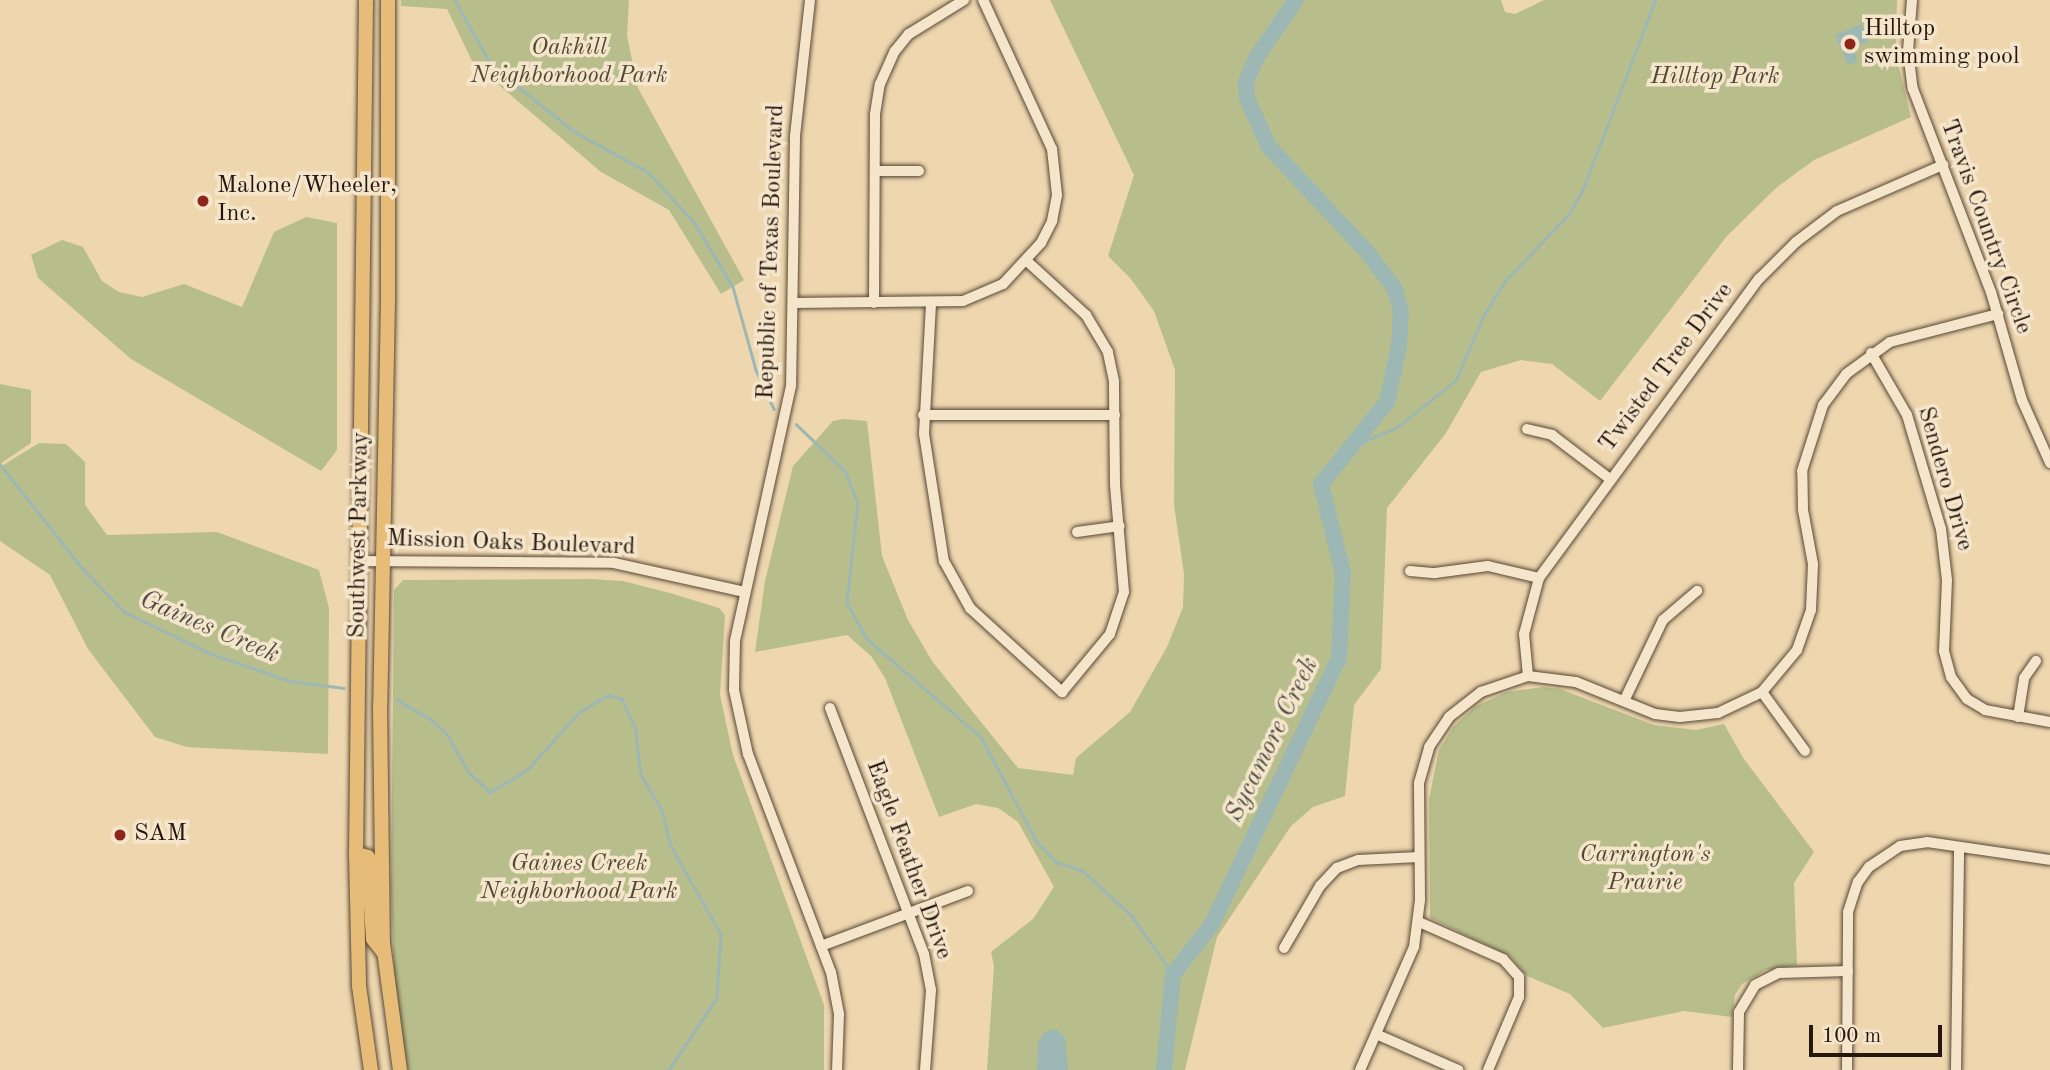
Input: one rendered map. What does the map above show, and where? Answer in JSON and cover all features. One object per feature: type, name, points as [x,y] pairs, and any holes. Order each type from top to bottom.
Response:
[{"type":"main road","name":"Southwest Parkway","points":[[366,0],[366,281],[358,561],[356,854],[359,986],[371,1070]]},
{"type":"main road","name":"Southwest Parkway","points":[[388,0],[388,301],[381,561],[384,953],[400,1070]]},
{"type":"main road","points":[[356,854],[368,857],[373,939],[384,953]]},
{"type":"street","name":"Republic of Texas Boulevard","points":[[810,0],[795,136],[794,303],[788,410],[745,592],[734,654],[739,728],[821,946],[838,1003],[837,1070]]},
{"type":"street","points":[[874,303],[876,104],[889,62],[919,25],[964,0]]},
{"type":"street","points":[[794,303],[932,303],[983,295],[1028,262],[1052,221],[1055,164],[1047,135],[983,0]]},
{"type":"street","name":"Travis Country Circle","points":[[1912,0],[1910,76],[1998,314],[2022,400],[2050,463]]},
{"type":"street","name":"Twisted Tree Drive","points":[[1528,676],[1524,634],[1539,578],[1759,279],[1784,252],[1851,203],[1943,165]]},
{"type":"street","points":[[875,171],[919,171]]},
{"type":"street","points":[[932,303],[932,353],[923,415],[940,547],[955,586],[979,618],[1062,692],[1104,643],[1119,612],[1125,576],[1112,365],[1095,327],[1028,262]]},
{"type":"street","points":[[1360,1070],[1405,971],[1419,922],[1419,783],[1434,737],[1466,701],[1495,685],[1528,676],[1576,682],[1655,714],[1691,717],[1730,709],[1762,692],[1797,650],[1811,610],[1813,564],[1801,489],[1810,437],[1831,392],[1871,353],[1921,330],[1998,314]]},
{"type":"street","name":"Sendero Drive","points":[[1871,353],[1906,415],[1941,529],[1947,580],[1944,651],[1951,677],[1975,705],[2018,717],[2050,722]]},
{"type":"street","points":[[923,415],[1115,415]]},
{"type":"street","points":[[1527,429],[1552,435],[1610,479]]},
{"type":"street","points":[[1077,532],[1120,526]]},
{"type":"street","name":"Mission Oaks Boulevard","points":[[358,561],[614,563],[745,592]]},
{"type":"street","points":[[1410,571],[1435,573],[1488,566],[1539,578]]},
{"type":"street","points":[[1624,701],[1663,620],[1697,591]]},
{"type":"street","points":[[2018,717],[2024,678],[2036,661]]},
{"type":"street","points":[[1762,692],[1805,751]]},
{"type":"street","name":"Eagle Feather Drive","points":[[830,708],[924,954],[931,990],[925,1070]]},
{"type":"street","points":[[1847,1070],[1850,904],[1869,867],[1908,844],[1959,847],[2050,860]]},
{"type":"street","points":[[1956,1070],[1959,847]]},
{"type":"street","points":[[1284,948],[1320,886],[1337,868],[1357,860],[1419,857]]},
{"type":"street","points":[[821,946],[968,891]]},
{"type":"street","points":[[1419,922],[1503,959],[1519,977],[1519,997],[1488,1070]]},
{"type":"street","points":[[1738,1070],[1740,1012],[1755,985],[1779,973],[1848,971]]},
{"type":"street","points":[[1376,1034],[1458,1070]]},
{"type":"green space","name":"Oakhill Neighborhood Park","points":[[401,0],[629,0],[627,36],[638,88],[744,280],[721,294],[669,210],[601,172],[473,63],[447,9],[401,6]]},
{"type":"green space","name":"Hilltop Park","points":[[1050,0],[1501,0],[1505,12],[1515,14],[1544,0],[1897,0],[1896,55],[1911,117],[1814,160],[1776,188],[1727,236],[1600,401],[1552,364],[1521,360],[1481,372],[1446,433],[1387,508],[1381,669],[1354,705],[1345,796],[1313,807],[1291,826],[1217,937],[1185,1070],[987,1070],[994,966],[991,952],[1033,919],[1054,887],[1018,822],[998,808],[976,804],[939,817],[885,678],[871,656],[847,635],[755,652],[765,581],[793,466],[833,421],[844,419],[867,421],[882,556],[908,620],[932,661],[1018,768],[1073,775],[1076,758],[1130,712],[1167,647],[1183,607],[1184,574],[1174,505],[1175,370],[1154,311],[1131,279],[1108,256],[1134,175]]},
{"type":"green space","points":[[306,217],[337,223],[337,450],[321,471],[131,359],[38,278],[31,255],[62,240],[83,247],[102,281],[119,292],[142,297],[184,284],[242,307],[274,232]]},
{"type":"green space","points":[[0,384],[31,390],[31,443],[0,464]]},
{"type":"green space","points":[[39,443],[66,444],[85,462],[85,505],[107,535],[217,532],[319,570],[329,608],[328,754],[187,747],[155,737],[88,649],[50,575],[0,541],[0,467]]},
{"type":"green space","name":"Gaines Creek Neighborhood Park","points":[[403,580],[623,581],[670,593],[719,608],[725,615],[720,695],[733,755],[824,1005],[824,1070],[408,1070],[395,992],[391,894],[394,590]]},
{"type":"green space","name":"Carrington's Prairie","points":[[1543,687],[1560,689],[1654,725],[1696,730],[1724,724],[1744,759],[1814,852],[1794,883],[1797,965],[1766,970],[1742,984],[1735,995],[1732,1017],[1684,1011],[1603,1028],[1570,994],[1527,976],[1510,956],[1430,918],[1429,799],[1439,750],[1454,726],[1476,706],[1507,692]]},
{"type":"water","name":"Hilltop swimming pool","points":[[1862,24],[1869,41],[1853,48],[1858,61],[1848,65],[1835,35]]},
{"type":"water","points":[[1056,1029],[1065,1037],[1068,1070],[1037,1070],[1038,1042],[1045,1032]]},
{"type":"waterway","points":[[455,0],[491,65],[575,132],[648,172],[694,222],[733,287],[756,370],[774,409]]},
{"type":"waterway","name":"Sycamore Creek","points":[[1164,1070],[1173,974],[1212,924],[1339,658],[1343,573],[1321,484],[1387,402],[1399,346],[1401,312],[1395,289],[1368,253],[1269,147],[1247,98],[1246,82],[1256,58],[1296,0]]},
{"type":"waterway","points":[[1345,449],[1396,428],[1455,381],[1485,313],[1505,281],[1569,214],[1583,189],[1655,0]]},
{"type":"waterway","points":[[796,424],[845,471],[858,503],[847,603],[867,639],[981,737],[1037,842],[1056,862],[1083,871],[1132,916],[1173,974]]},
{"type":"waterway","name":"Gaines Creek","points":[[0,464],[83,569],[125,612],[209,653],[290,681],[344,688]]},
{"type":"waterway","name":"Gaines Creek","points":[[396,699],[432,720],[447,734],[468,771],[490,792],[527,770],[579,712],[608,695],[622,699],[635,727],[641,775],[662,810],[671,846],[721,934],[717,998],[669,1070]]},
{"type":"place","name":"Hilltop swimming pool","points":[[1850,44]]},
{"type":"place","name":"Malone/Wheeler, Inc.","points":[[203,201]]},
{"type":"place","name":"SAM","points":[[120,835]]}]
